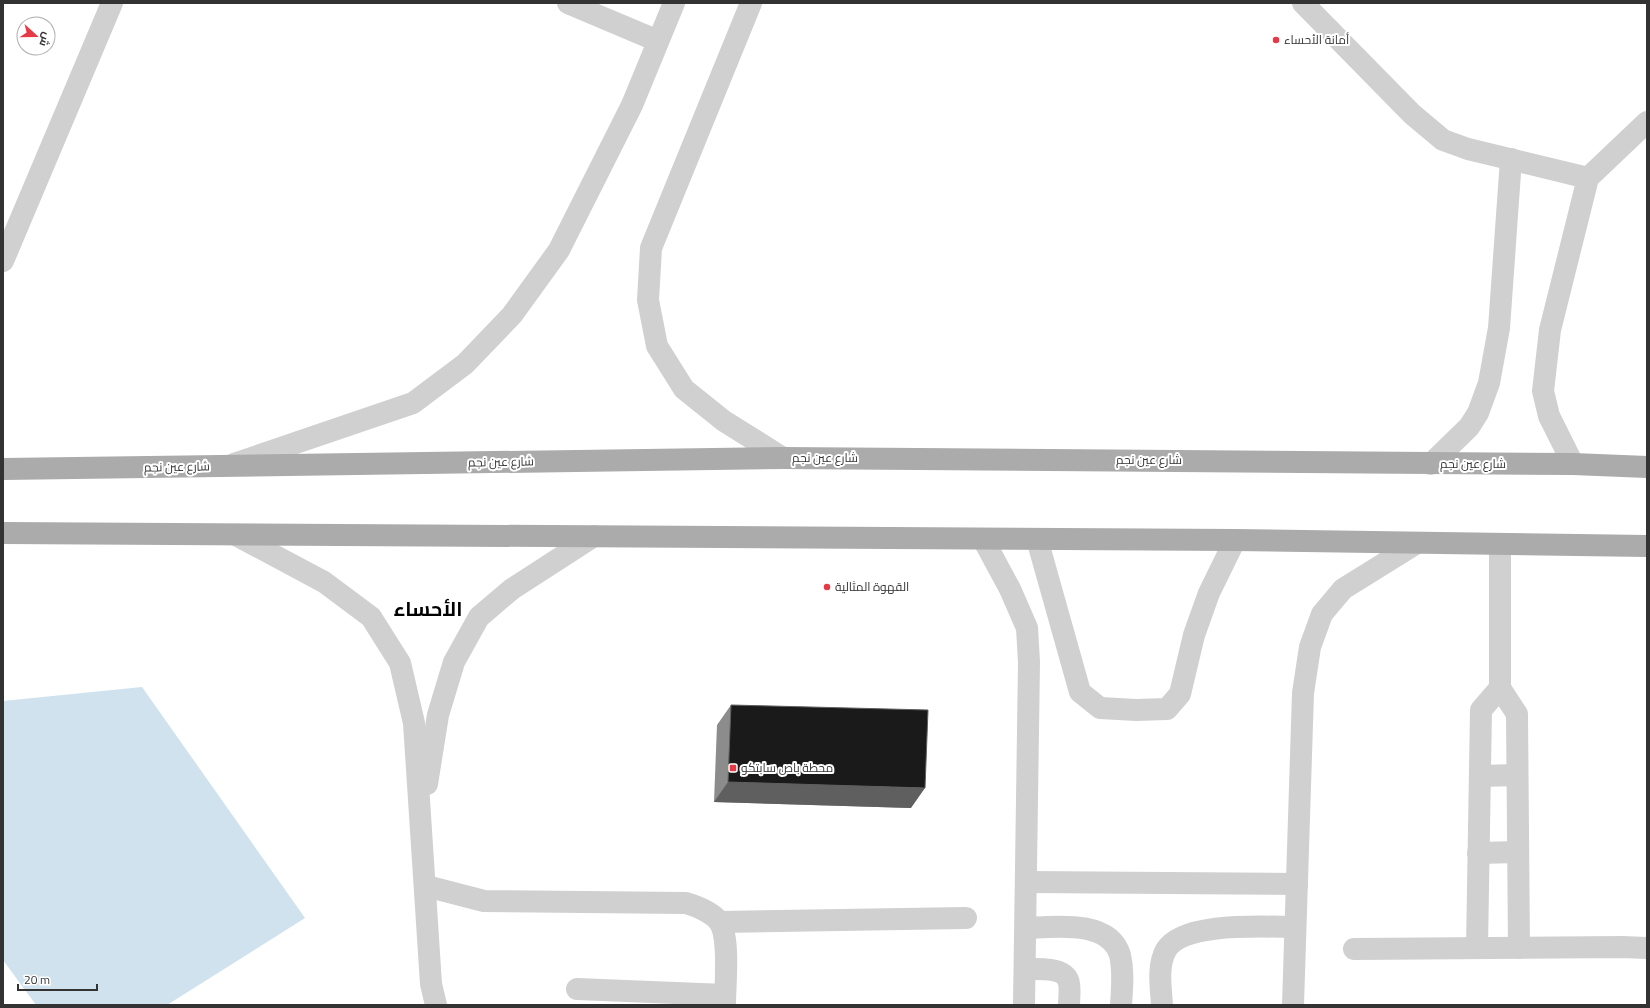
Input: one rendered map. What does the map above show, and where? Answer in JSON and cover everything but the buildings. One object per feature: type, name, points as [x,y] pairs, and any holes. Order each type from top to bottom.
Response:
[{"type":"main road","name":"شارع عين نجم","points":[[3,469],[784,458],[1573,464],[1647,467]]},
{"type":"main road","points":[[3,533],[1235,540],[1647,546]]},
{"type":"street","points":[[3,261],[112,3]]},
{"type":"street","points":[[568,3],[658,40]]},
{"type":"street","points":[[227,467],[413,403],[465,364],[512,315],[558,250],[632,105],[674,3]]},
{"type":"street","points":[[751,3],[651,248],[648,300],[657,346],[684,389],[724,420],[784,458]]},
{"type":"street","points":[[1303,3],[1412,114],[1443,140],[1468,149],[1588,178]]},
{"type":"street","points":[[1573,464],[1549,416],[1543,391],[1550,330],[1588,178],[1647,122]]},
{"type":"street","points":[[1431,464],[1468,427],[1478,413],[1489,383],[1499,328],[1511,159]]},
{"type":"street","points":[[236,534],[324,582],[371,617],[400,663],[414,723],[432,984],[436,1005]]},
{"type":"street","points":[[421,818],[438,715],[454,662],[479,617],[512,589],[594,536]]},
{"type":"street","points":[[983,539],[1010,589],[1026,628],[1030,662],[1024,1005]]},
{"type":"street","points":[[1037,539],[1080,692],[1100,708],[1136,710],[1167,709],[1180,694],[1194,635],[1209,593],[1235,540]]},
{"type":"street","points":[[1293,1005],[1303,693],[1310,647],[1322,614],[1343,589],[1417,543]]},
{"type":"street","points":[[1500,544],[1500,688],[1517,714],[1519,948]]},
{"type":"street","points":[[1477,948],[1481,710],[1500,688]]},
{"type":"street","points":[[1480,776],[1517,775]]},
{"type":"street","points":[[1478,853],[1518,852]]},
{"type":"street","points":[[1027,882],[1297,884]]},
{"type":"street","points":[[426,886],[484,901],[686,903],[702,908],[720,922],[725,939],[725,1000],[577,988]]},
{"type":"street","points":[[720,922],[966,918]]},
{"type":"street","points":[[1026,928],[1066,926],[1097,931],[1107,937],[1115,945],[1120,955],[1123,977],[1121,1005]]},
{"type":"street","points":[[1162,1005],[1161,971],[1166,950],[1175,941],[1191,933],[1210,929],[1234,927],[1296,927]]},
{"type":"street","points":[[1354,949],[1647,948]]},
{"type":"street","points":[[1025,969],[1055,970],[1063,974],[1068,980],[1068,1005]]},
{"type":"water","points":[[142,687],[305,918],[167,1005],[36,1005],[3,960],[3,701]]},
{"type":"place","name":"أمانة الأحساء","points":[[1276,40]]},
{"type":"place","name":"القهوة المثالية","points":[[827,587]]},
{"type":"place","name":"محطة باص سابتكو","points":[[733,768]]},
{"type":"district","name":"الأحساء","points":[[428,609]]}]
